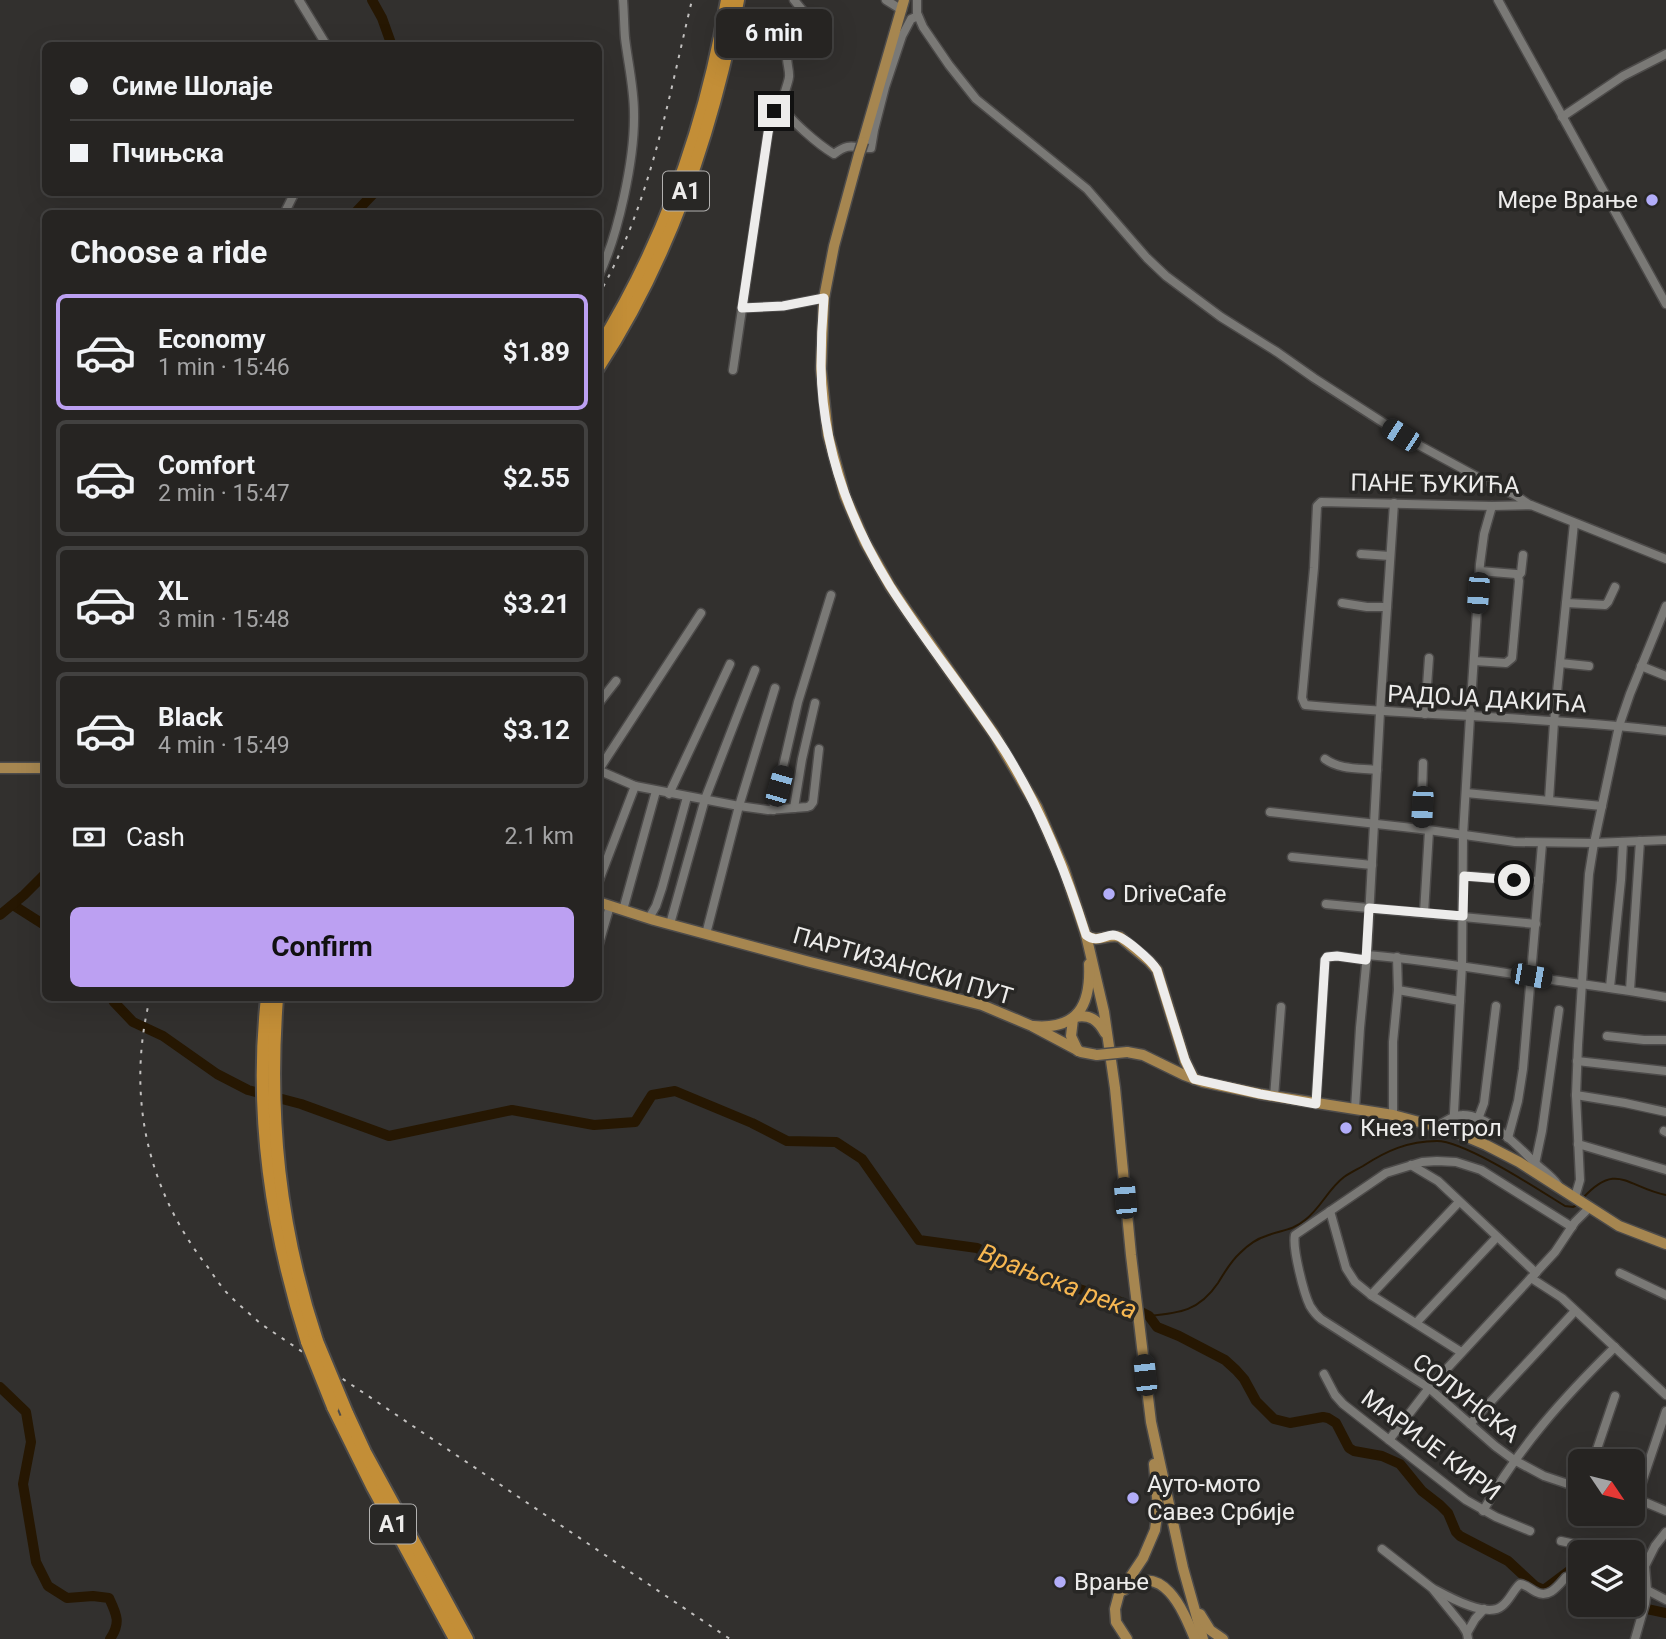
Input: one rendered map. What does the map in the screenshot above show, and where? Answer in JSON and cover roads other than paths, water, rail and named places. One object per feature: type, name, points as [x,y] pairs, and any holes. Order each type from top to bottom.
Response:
[{"type":"highway","name":"A1","points":[[602,342],[645,264],[679,183],[706,94],[727,0]]},
{"type":"highway","name":"A1","points":[[602,361],[651,274],[690,183],[721,78],[738,0]]},
{"type":"highway","name":"A1","points":[[267,1001],[269,1108],[286,1222],[312,1342],[332,1407],[455,1639]]},
{"type":"highway","name":"A1","points":[[268,1085],[277,1001]]},
{"type":"highway","name":"A1","points":[[312,1342],[365,1452],[467,1639]]},
{"type":"main road","points":[[903,5],[834,246],[824,298],[821,356],[828,435],[845,496],[875,560],[890,586],[990,728],[1037,807],[1064,869],[1086,935],[1104,1012],[1115,1088],[1151,1422],[1183,1568],[1203,1639]]},
{"type":"main road","points":[[0,768],[42,768]]},
{"type":"main road","name":"ПАРТИЗАНСКИ ПУТ","points":[[602,903],[670,925],[970,1001],[999,1011],[1087,1054],[1138,1053],[1194,1079],[1274,1097],[1393,1115],[1453,1131],[1513,1159],[1630,1231],[1666,1244]]},
{"type":"main road","points":[[1086,935],[1095,939],[1114,935],[1120,937],[1155,966],[1187,1067],[1194,1079]]},
{"type":"main road","points":[[1094,965],[1099,948],[1107,937]]},
{"type":"main road","points":[[1078,1051],[1071,1036],[1074,1018],[1089,989],[1091,952]]},
{"type":"main road","points":[[1032,1026],[1055,1025],[1085,1016],[1096,1020],[1108,1039]]},
{"type":"main road","points":[[1172,1068],[1179,1056],[1180,1046]]},
{"type":"main road","points":[[1127,1639],[1116,1622],[1114,1613],[1117,1599],[1150,1544],[1157,1518],[1157,1482],[1150,1434],[1151,1422]]},
{"type":"main road","points":[[1183,1568],[1188,1573],[1202,1619],[1210,1630],[1223,1639]]},
{"type":"main road","points":[[1117,1599],[1125,1589],[1139,1582],[1149,1581],[1162,1586],[1177,1600],[1195,1639]]},
{"type":"street","points":[[299,0],[325,42]]},
{"type":"street","points":[[602,270],[620,213],[634,130],[633,84],[625,35],[623,0]]},
{"type":"street","points":[[733,370],[772,113],[783,105],[789,77],[789,51],[811,25],[794,0]]},
{"type":"street","points":[[886,0],[903,5]]},
{"type":"street","points":[[918,0],[918,16],[932,42],[976,99],[1087,189],[1147,258],[1174,283],[1221,317],[1415,443],[1517,502]]},
{"type":"street","points":[[1498,0],[1666,304]]},
{"type":"street","points":[[783,105],[792,119],[834,154],[856,145],[869,148],[873,144],[872,137],[901,36],[911,19],[918,16]]},
{"type":"street","points":[[1562,117],[1623,76],[1666,54]]},
{"type":"street","points":[[742,308],[783,306],[824,298]]},
{"type":"street","name":"ПАНЕ ЂУКИЋА","points":[[1305,705],[1302,698],[1319,503],[1492,506],[1517,502],[1531,505],[1666,559]]},
{"type":"street","points":[[1355,1108],[1394,503]]},
{"type":"street","points":[[1453,1131],[1462,965],[1463,836],[1479,571],[1484,534],[1492,506]]},
{"type":"street","points":[[1549,800],[1574,523]]},
{"type":"street","points":[[1361,554],[1390,556]]},
{"type":"street","points":[[1474,661],[1506,663],[1512,658],[1518,576],[1521,573],[1523,555]]},
{"type":"street","points":[[1479,571],[1518,576]]},
{"type":"street","points":[[1566,603],[1605,605],[1615,587]]},
{"type":"street","points":[[773,810],[798,702],[831,595]]},
{"type":"street","points":[[1342,604],[1387,607]]},
{"type":"street","points":[[1389,1440],[1429,1388],[1555,1252],[1572,1227],[1583,1202],[1576,1095],[1589,874],[1619,726],[1666,606]]},
{"type":"street","points":[[602,765],[701,613]]},
{"type":"street","points":[[1424,714],[1429,659]]},
{"type":"street","points":[[1560,663],[1589,666]]},
{"type":"street","points":[[669,794],[730,664]]},
{"type":"street","points":[[1641,666],[1666,676]]},
{"type":"street","points":[[670,925],[705,799],[755,670]]},
{"type":"street","points":[[602,699],[616,681]]},
{"type":"street","points":[[706,933],[739,806],[775,688]]},
{"type":"street","points":[[794,808],[814,704]]},
{"type":"street","name":"РАДОЈА ДАКИЋА","points":[[1305,705],[1666,731]]},
{"type":"street","points":[[602,771],[635,786],[669,794],[760,810],[794,808],[810,806],[813,802],[819,750]]},
{"type":"street","points":[[1325,759],[1341,767],[1377,770]]},
{"type":"street","points":[[1423,763],[1424,913]]},
{"type":"street","points":[[602,873],[635,786]]},
{"type":"street","points":[[623,910],[656,791]]},
{"type":"street","points":[[1466,793],[1602,806]]},
{"type":"street","points":[[649,918],[659,897],[687,797]]},
{"type":"street","points":[[1270,812],[1542,844],[1666,840]]},
{"type":"street","points":[[1630,990],[1640,841]]},
{"type":"street","points":[[1610,987],[1623,842]]},
{"type":"street","points":[[1508,1138],[1518,1101],[1542,844]]},
{"type":"street","points":[[1292,857],[1372,865]]},
{"type":"street","points":[[1464,876],[1539,881]]},
{"type":"street","points":[[1326,904],[1536,925]]},
{"type":"street","points":[[602,933],[610,906]]},
{"type":"street","points":[[1316,1104],[1327,957],[1397,957],[1666,997]]},
{"type":"street","points":[[1393,1115],[1397,957]]},
{"type":"street","points":[[1398,990],[1460,1001]]},
{"type":"street","points":[[1478,1119],[1484,1103],[1496,1006]]},
{"type":"street","points":[[1274,1097],[1281,1007]]},
{"type":"street","points":[[1535,1164],[1559,1010]]},
{"type":"street","points":[[1607,1036],[1666,1040]]},
{"type":"street","points":[[1577,1061],[1666,1071]]},
{"type":"street","points":[[1576,1095],[1666,1112]]},
{"type":"street","name":"ПАРТИЗАНСКИ ПУТ","points":[[1454,1116],[1465,1115],[1478,1119],[1508,1138],[1553,1178],[1559,1187]]},
{"type":"street","points":[[1437,1126],[1454,1116]]},
{"type":"street","points":[[1578,1144],[1666,1170]]},
{"type":"street","points":[[1461,1352],[1355,1282],[1346,1268],[1329,1211],[1386,1173],[1411,1165],[1447,1161],[1481,1170],[1572,1227]]},
{"type":"street","points":[[1438,1181],[1440,1168],[1447,1161]]},
{"type":"street","points":[[1411,1165],[1438,1181],[1533,1275],[1666,1395]]},
{"type":"street","points":[[1371,1295],[1459,1202]]},
{"type":"street","name":"СОЛУНСКА","points":[[1329,1211],[1295,1235],[1293,1245],[1307,1299],[1313,1311],[1333,1328],[1429,1388],[1514,1460],[1568,1484]]},
{"type":"street","points":[[1416,1322],[1496,1238]]},
{"type":"street","points":[[1620,1273],[1666,1295]]},
{"type":"street","points":[[1470,1424],[1576,1311]]},
{"type":"street","points":[[1483,1511],[1514,1460],[1557,1406],[1615,1348]]},
{"type":"street","name":"МАРИЈЕ КИРИ","points":[[1324,1374],[1343,1404],[1466,1500],[1483,1511],[1530,1531]]},
{"type":"street","points":[[1597,1449],[1615,1396]]},
{"type":"street","points":[[1645,1469],[1666,1411]]},
{"type":"street","points":[[1645,1503],[1666,1511]]},
{"type":"street","points":[[1635,1639],[1647,1590],[1645,1566],[1666,1532]]},
{"type":"street","points":[[1561,1541],[1568,1543]]},
{"type":"street","points":[[1382,1549],[1432,1588],[1461,1603],[1484,1609],[1500,1608],[1520,1584],[1543,1595],[1554,1590],[1566,1577]]},
{"type":"street","points":[[1432,1588],[1467,1636],[1475,1619],[1484,1609]]},
{"type":"street","points":[[1647,1590],[1666,1600]]},
{"type":"waterway","points":[[372,0],[391,42]]},
{"type":"waterway","points":[[358,210],[371,196]]},
{"type":"waterway","points":[[0,915],[42,877]]},
{"type":"waterway","name":"Врањска река","points":[[13,905],[42,923]]},
{"type":"waterway","name":"Врањска река","points":[[114,1001],[133,1022],[163,1036],[217,1074],[248,1090],[301,1104],[389,1136],[512,1110],[594,1125],[635,1122],[652,1095],[675,1091],[752,1123],[787,1141],[836,1142],[862,1159],[919,1240],[977,1248],[1021,1271],[1121,1302],[1149,1316],[1157,1327],[1225,1360],[1244,1379],[1256,1401],[1274,1419],[1290,1423],[1328,1418],[1336,1423],[1349,1448],[1382,1456],[1400,1464],[1422,1491],[1448,1513],[1460,1536],[1508,1561],[1535,1586],[1545,1589],[1568,1572]]},
{"type":"waterway","points":[[1149,1316],[1179,1312],[1204,1300],[1233,1260],[1249,1245],[1262,1237],[1300,1224],[1316,1210],[1344,1177],[1380,1156],[1407,1145],[1426,1141],[1449,1143],[1483,1157],[1565,1206],[1577,1205]]},
{"type":"waterway","points":[[1583,1198],[1595,1187],[1614,1179],[1666,1195]]},
{"type":"waterway","points":[[0,1387],[26,1412],[31,1442],[23,1484],[36,1562],[48,1586],[67,1598],[109,1598],[117,1619],[110,1639]]},
{"type":"waterway","name":"Врањска река","points":[[1645,1608],[1666,1613]]},
{"type":"railway","points":[[602,288],[631,226],[656,152],[692,0]]},
{"type":"railway","points":[[149,1001],[140,1068],[146,1135],[167,1200],[183,1231],[225,1291],[261,1324],[730,1639]]},
{"type":"place","name":"Мере Врање","points":[[1652,200]]},
{"type":"place","name":"DriveCafe","points":[[1109,894]]},
{"type":"place","name":"Кнез Петрол","points":[[1346,1128]]},
{"type":"place","name":"Ауто-мото Савез Србије","points":[[1133,1498]]},
{"type":"place","name":"Врање","points":[[1060,1582]]}]
